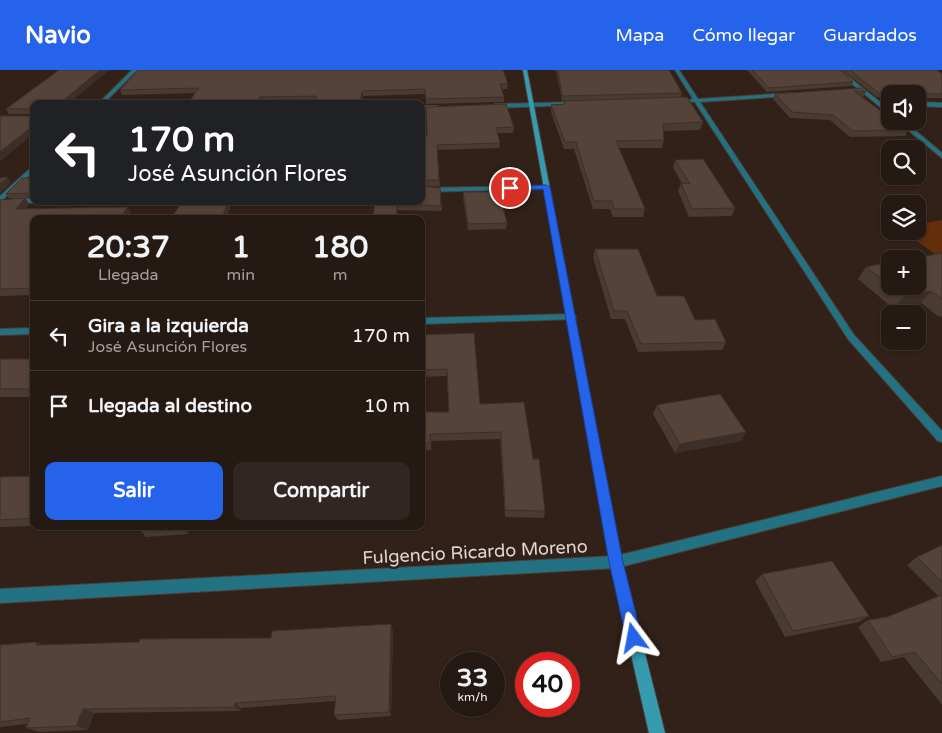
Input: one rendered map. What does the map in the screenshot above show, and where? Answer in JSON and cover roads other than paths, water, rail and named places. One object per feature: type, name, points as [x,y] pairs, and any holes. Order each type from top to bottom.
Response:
[{"type":"street","points":[[104,100],[134,70]]},
{"type":"street","points":[[525,70],[616,562],[657,733]]},
{"type":"street","points":[[677,70],[695,101],[851,337],[942,438]]},
{"type":"street","points":[[837,70],[880,104]]},
{"type":"street","points":[[851,90],[861,89]]},
{"type":"street","points":[[685,101],[793,94]]},
{"type":"street","points":[[486,106],[580,104]]},
{"type":"street","points":[[926,104],[942,105]]},
{"type":"street","points":[[425,108],[449,107]]},
{"type":"street","points":[[911,130],[942,156]]},
{"type":"street","points":[[0,201],[30,171]]},
{"type":"street","points":[[425,190],[546,187]]},
{"type":"street","points":[[0,201],[30,201]]},
{"type":"street","points":[[425,321],[572,316]]},
{"type":"street","points":[[0,332],[30,331]]},
{"type":"street","name":"Fulgencio Ricardo Moreno","points":[[0,596],[616,562],[942,481]]}]
